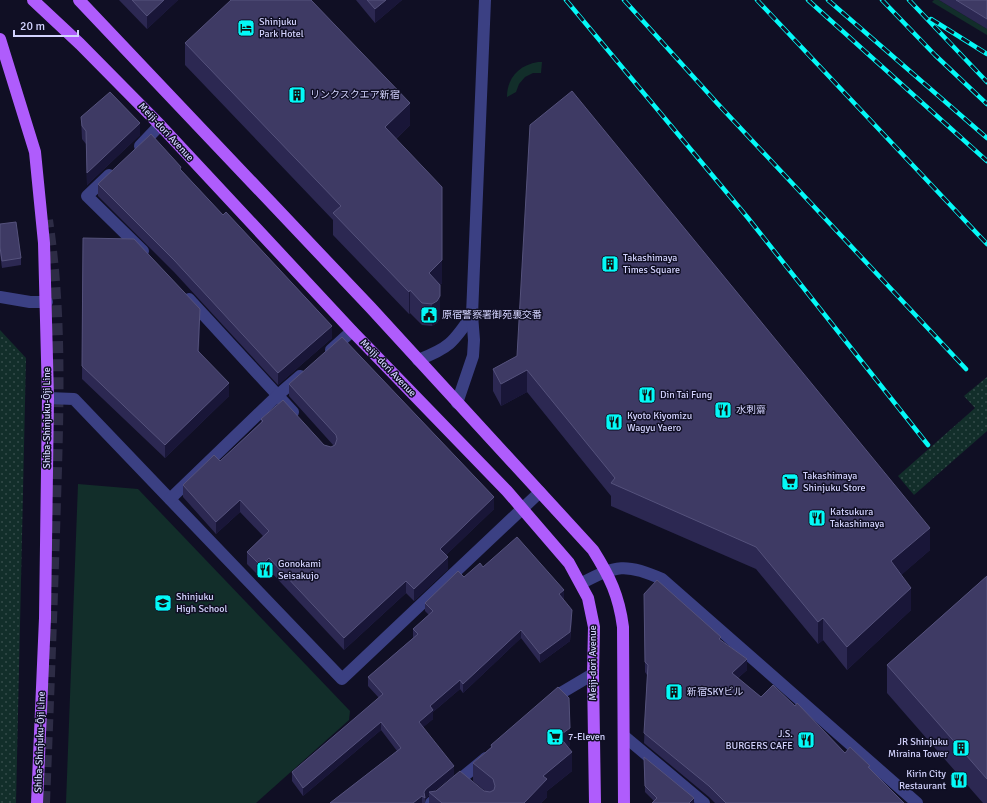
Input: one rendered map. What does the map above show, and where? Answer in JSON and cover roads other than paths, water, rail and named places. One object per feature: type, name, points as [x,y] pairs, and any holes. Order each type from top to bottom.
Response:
[{"type":"main road","name":"Meiji-dori Avenue","points":[[32,0],[80,44],[160,124],[352,330],[523,509],[569,563],[582,583],[588,598],[594,627],[593,674],[595,803]]},
{"type":"main road","points":[[79,0],[371,308],[593,550],[606,570],[621,607],[623,627],[624,803]]},
{"type":"main road","name":"Shiba-Shinjuku-Ōji Line","points":[[0,39],[35,152],[44,243],[47,302],[48,398],[45,618],[37,803]]},
{"type":"street","points":[[457,403],[473,356],[474,340],[472,315],[485,0]]},
{"type":"street","points":[[133,152],[160,124]]},
{"type":"street","points":[[115,169],[87,196],[153,261]]},
{"type":"street","points":[[180,289],[299,418]]},
{"type":"street","points":[[0,297],[30,302],[47,302]]},
{"type":"street","points":[[418,360],[440,351],[456,339],[472,315]]},
{"type":"street","points":[[319,360],[352,330]]},
{"type":"street","points":[[170,499],[278,395],[308,370]]},
{"type":"street","points":[[48,398],[74,399],[342,679],[540,492]]},
{"type":"street","points":[[582,583],[606,570],[626,568],[643,570],[662,579],[917,803]]},
{"type":"street","points":[[543,708],[561,693],[593,674]]},
{"type":"street","points":[[624,736],[704,803]]},
{"type":"street","points":[[431,803],[496,750]]},
{"type":"street","points":[[460,780],[471,790]]},
{"type":"tunnel","points":[[44,803],[54,539],[57,395],[55,290],[47,220]]},
{"type":"railway","points":[[566,0],[748,218],[928,445]]},
{"type":"railway","points":[[624,0],[717,103],[966,369]]},
{"type":"railway","points":[[757,0],[987,244]]},
{"type":"railway","points":[[808,0],[987,161]]},
{"type":"railway","points":[[828,0],[987,138]]},
{"type":"railway","points":[[882,0],[935,55],[987,104]]},
{"type":"railway","points":[[909,0],[987,82]]},
{"type":"railway","points":[[931,19],[987,54]]},
{"type":"place","name":"Shinjuku Park Hotel","points":[[246,28]]},
{"type":"place","name":"リンクスクエア新宿","points":[[297,95]]},
{"type":"place","name":"Takashimaya Times Square","points":[[610,264]]},
{"type":"place","name":"原宿警察署御苑裏交番","points":[[429,315]]},
{"type":"place","name":"Din Tai Fung","points":[[647,395]]},
{"type":"place","name":"水刺齋","points":[[723,410]]},
{"type":"place","name":"Kyoto Kiyomizu Wagyu Yaero","points":[[614,422]]},
{"type":"place","name":"Takashimaya Shinjuku Store","points":[[790,482]]},
{"type":"place","name":"Katsukura Takashimaya","points":[[817,518]]},
{"type":"place","name":"Gonokami Seisakujo","points":[[265,570]]},
{"type":"place","name":"Shinjuku High School","points":[[163,603]]},
{"type":"place","name":"新宿SKYビル","points":[[674,692]]},
{"type":"place","name":"7-Eleven","points":[[555,737]]},
{"type":"place","name":"J.S. BURGERS CAFE","points":[[806,740]]},
{"type":"place","name":"JR Shinjuku Miraina Tower","points":[[961,748]]},
{"type":"place","name":"Kirin City Restaurant","points":[[959,780]]}]
